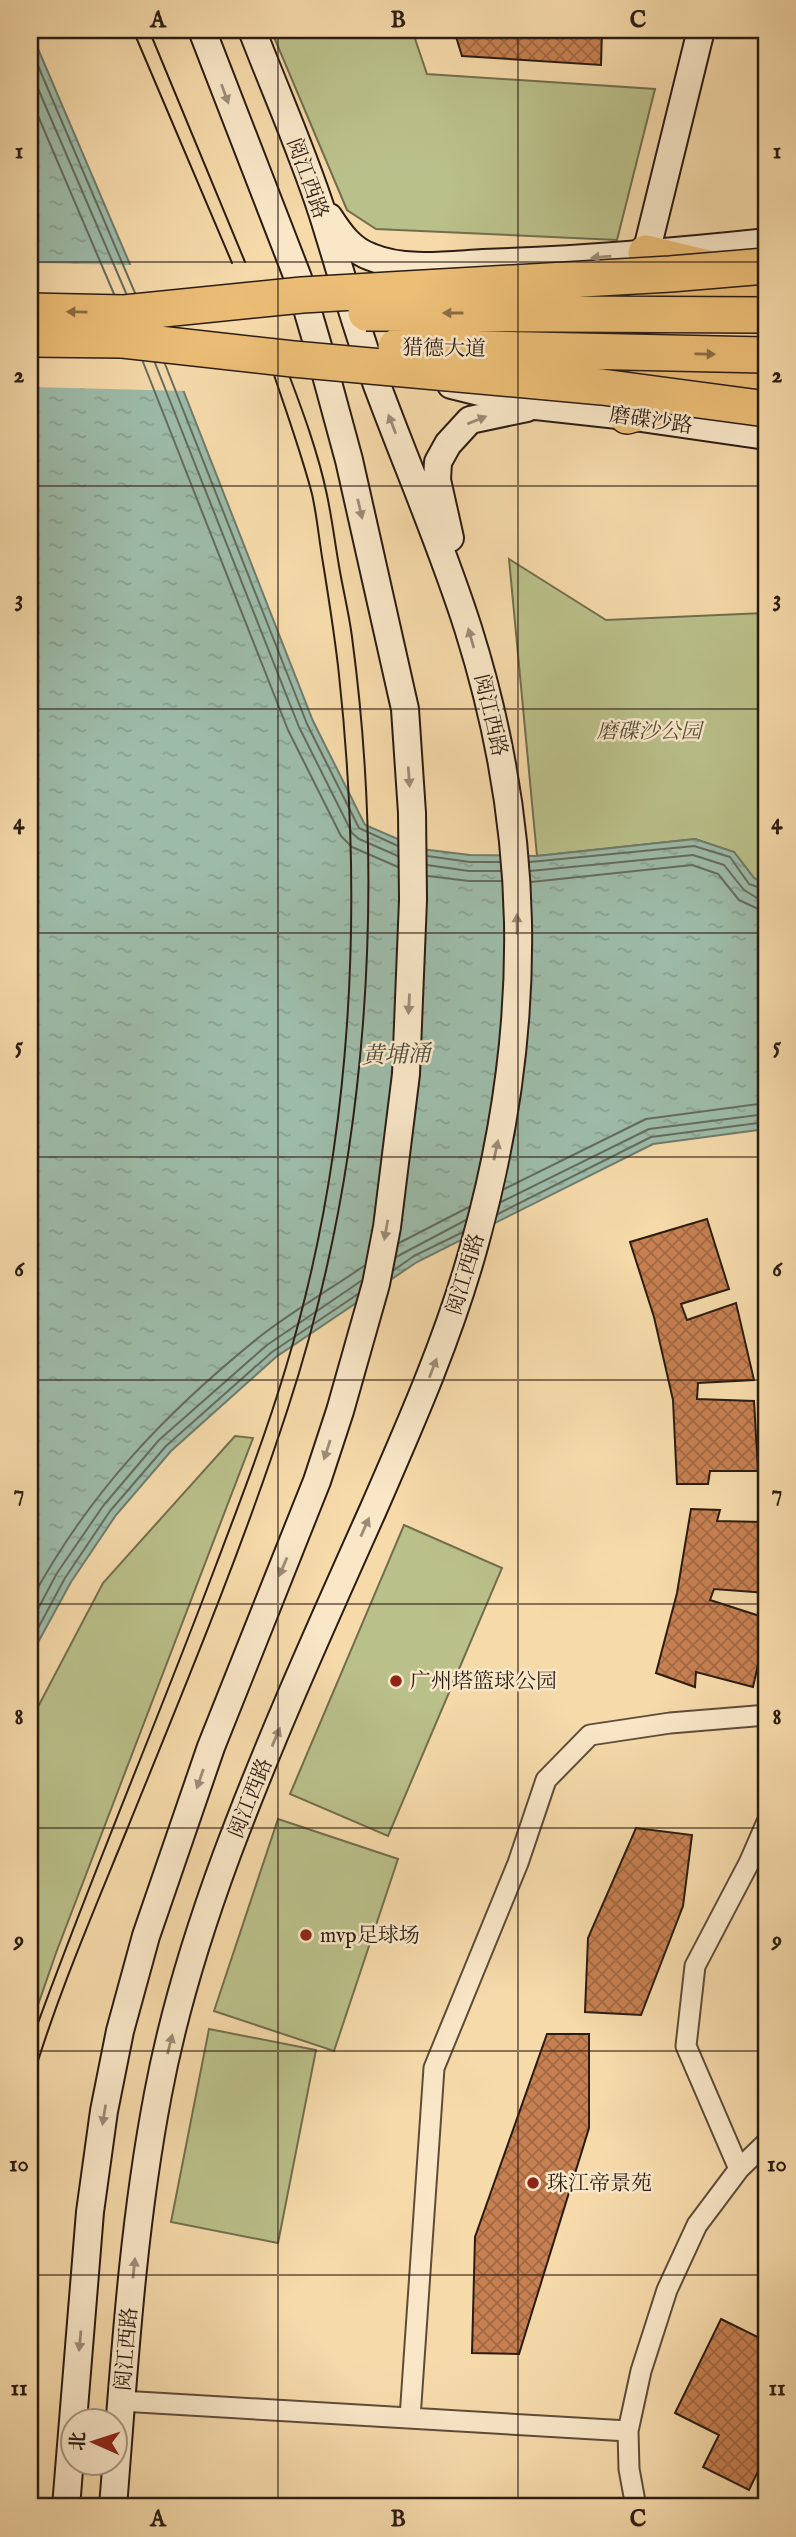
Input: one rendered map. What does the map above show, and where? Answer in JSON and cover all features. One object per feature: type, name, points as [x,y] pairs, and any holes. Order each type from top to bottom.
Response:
[{"type":"highway","points":[[646,253],[766,281]]},
{"type":"highway","points":[[30,338],[123,327],[302,295],[766,266]]},
{"type":"highway","points":[[763,383],[587,367],[575,357],[568,336],[569,318],[583,300],[611,293],[766,289]]},
{"type":"highway","points":[[30,311],[293,359],[602,387],[763,383]]},
{"type":"highway","name":"猎德大道","points":[[123,327],[766,316]]},
{"type":"highway","name":"猎德大道","points":[[123,327],[763,383]]},
{"type":"highway","points":[[627,416],[763,383]]},
{"type":"main road","points":[[71,2506],[90,2212],[104,2111],[120,2032],[146,1936],[211,1747],[317,1481],[340,1411],[376,1284],[387,1227],[406,1074],[412,813],[405,709],[349,460],[298,278],[202,30]]},
{"type":"main road","name":"阅江西路","points":[[113,2507],[145,2164],[159,2085],[193,1955],[227,1856],[260,1773],[407,1432],[452,1319],[475,1246],[501,1126],[513,1036],[518,920],[514,850],[505,778],[489,703],[456,592],[370,364],[319,205],[252,30]]},
{"type":"main road","points":[[646,253],[701,30]]},
{"type":"main road","points":[[319,205],[345,240],[372,258],[393,263],[430,265],[544,261]]},
{"type":"main road","points":[[298,278],[371,279],[766,242]]},
{"type":"main road","points":[[536,406],[519,382],[514,365],[511,320],[514,296],[528,274],[544,261]]},
{"type":"main road","points":[[320,353],[536,406]]},
{"type":"main road","points":[[456,592],[450,538],[437,480],[438,462],[448,444],[470,420],[536,406]]},
{"type":"main road","name":"磨碟沙路","points":[[536,406],[766,436]]},
{"type":"street","points":[[410,2418],[434,2068],[518,1863],[546,1780],[590,1735],[670,1723],[766,1715]]},
{"type":"street","points":[[739,2169],[685,2046],[695,1966],[766,1824]]},
{"type":"street","points":[[636,2507],[629,2469],[628,2431],[641,2371],[667,2290],[697,2225],[739,2169],[766,2143]]},
{"type":"street","points":[[121,2401],[628,2431]]},
{"type":"green space","points":[[271,30],[412,30],[427,74],[655,89],[617,240],[376,229],[347,210]]},
{"type":"green space","name":"磨碟沙公园","points":[[509,559],[606,620],[764,613],[766,885],[754,878],[734,852],[695,839],[537,856]]},
{"type":"green space","points":[[235,1436],[253,1438],[56,1953],[30,2028],[30,1722],[103,1583]]},
{"type":"green space","name":"广州塔篮球公园","points":[[404,1525],[502,1568],[388,1836],[290,1794]]},
{"type":"green space","name":"mvp足球场","points":[[278,1819],[398,1859],[334,2051],[214,2011]]},
{"type":"green space","points":[[209,2029],[316,2050],[278,2243],[171,2222]]},
{"type":"water","name":"黄埔涌","points":[[30,30],[178,377],[313,721],[365,825],[421,849],[470,855],[537,856],[695,839],[734,852],[754,878],[766,885],[766,1129],[653,1144],[417,1262],[276,1357],[171,1451],[116,1515],[71,1582],[30,1657]]},
{"type":"pier","points":[[30,263],[134,265],[188,391],[30,387]]},
{"type":"building","points":[[454,30],[602,30],[601,65],[462,56]]},
{"type":"building","points":[[707,1219],[729,1289],[681,1304],[687,1320],[736,1303],[754,1380],[698,1383],[697,1399],[754,1401],[758,1471],[710,1471],[708,1484],[677,1484],[673,1400],[654,1317],[630,1242]]},
{"type":"building","points":[[691,1509],[720,1510],[717,1521],[766,1522],[766,1593],[714,1589],[710,1600],[766,1618],[753,1687],[696,1672],[695,1687],[656,1673],[677,1593]]},
{"type":"building","points":[[636,1828],[692,1835],[683,1906],[641,2015],[585,2012],[588,1938]]},
{"type":"building","name":"珠江帝景苑","points":[[547,2034],[589,2034],[589,2128],[519,2354],[472,2353],[475,2237]]},
{"type":"building","points":[[721,2319],[766,2341],[766,2455],[749,2490],[703,2467],[719,2435],[675,2413]]},
{"type":"tram line","points":[[133,30],[232,263]]},
{"type":"tram line","points":[[149,30],[245,262]]},
{"type":"tram line","points":[[30,2087],[63,1988],[212,1619],[288,1408],[315,1315],[337,1220],[352,1124],[363,1026],[368,928],[368,830],[362,733],[351,628],[327,495],[304,415],[286,367]]},
{"type":"tram line","points":[[30,2045],[193,1625],[270,1417],[309,1283],[326,1198],[339,1111],[351,936],[347,762],[332,619],[312,494],[272,369]]},
{"type":"place","name":"广州塔篮球公园","points":[[396,1681]]},
{"type":"place","name":"mvp足球场","points":[[306,1935]]},
{"type":"place","name":"珠江帝景苑","points":[[533,2183]]}]
